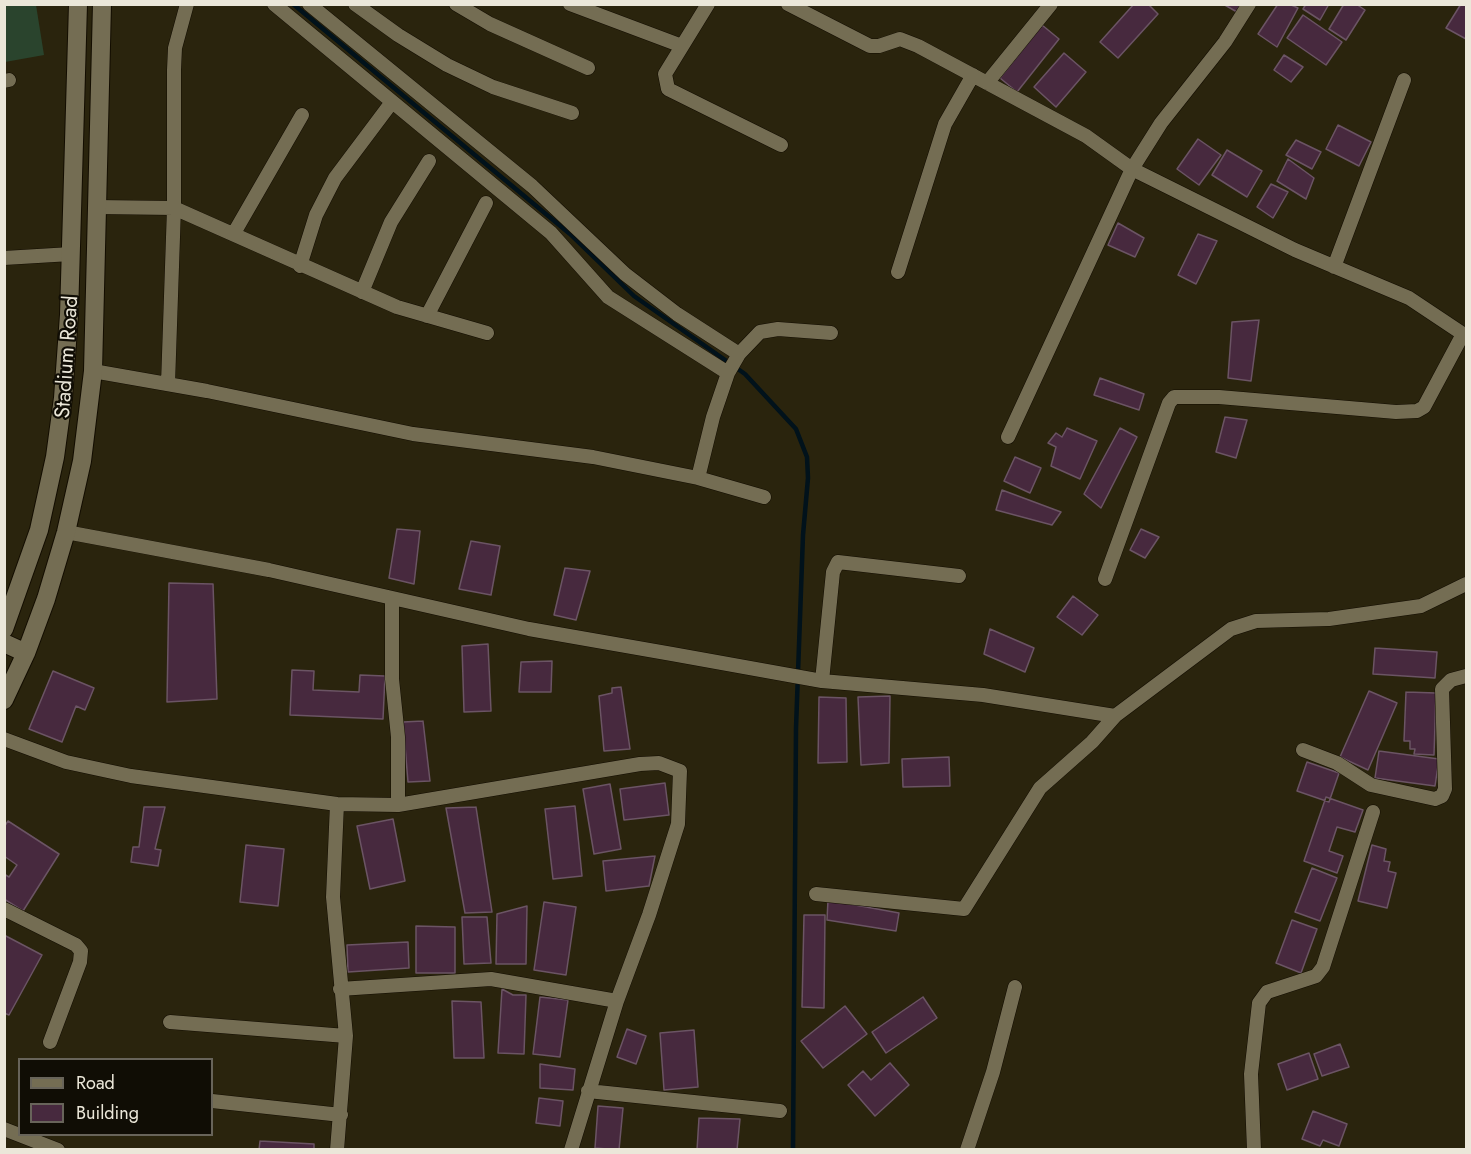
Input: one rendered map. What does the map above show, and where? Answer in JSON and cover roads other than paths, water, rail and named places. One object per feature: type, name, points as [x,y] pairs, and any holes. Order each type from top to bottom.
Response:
[{"type":"main road","name":"Stadium Road","points":[[4,629],[39,530],[55,457],[63,398],[71,254],[78,4]]},
{"type":"main road","name":"Stadium Road","points":[[4,700],[26,653],[66,532],[82,461],[93,370],[102,4]]},
{"type":"main road","points":[[4,643],[26,653]]},
{"type":"street","points":[[168,384],[174,208],[175,48],[188,4]]},
{"type":"street","points":[[274,4],[550,233],[608,297],[728,374]]},
{"type":"street","points":[[309,4],[532,186],[624,273],[677,314],[738,354]]},
{"type":"street","points":[[356,4],[398,35],[447,64],[493,87],[572,113]]},
{"type":"street","points":[[456,4],[490,24],[588,68]]},
{"type":"street","points":[[570,4],[682,46]]},
{"type":"street","points":[[708,4],[665,74],[668,89],[781,145]]},
{"type":"street","points":[[788,4],[870,46],[879,46],[900,39],[973,75],[1086,136],[1132,169],[1334,267],[1409,298],[1465,335],[1424,407],[1417,411],[1396,412],[1209,396],[1174,398],[1169,403],[1105,579]]},
{"type":"street","points":[[987,83],[1051,4]]},
{"type":"street","points":[[1008,437],[1132,169],[1161,123],[1225,42],[1249,4]]},
{"type":"street","points":[[898,272],[945,124],[973,75]]},
{"type":"street","points":[[1334,267],[1404,80]]},
{"type":"street","points":[[300,266],[316,215],[335,178],[392,102]]},
{"type":"street","points":[[234,233],[302,115]]},
{"type":"street","points":[[362,292],[391,222],[429,161]]},
{"type":"street","points":[[427,316],[486,204]]},
{"type":"street","points":[[96,207],[174,208],[362,292],[427,316],[487,333]]},
{"type":"street","points":[[4,258],[71,254]]},
{"type":"street","points":[[698,478],[713,417],[728,374],[738,354],[760,332],[778,329],[831,333]]},
{"type":"street","points":[[93,370],[413,434],[593,457],[698,478],[764,497]]},
{"type":"street","points":[[66,532],[269,570],[529,629],[816,680],[983,695],[1115,716]]},
{"type":"street","points":[[816,680],[833,572],[838,562],[959,576]]},
{"type":"street","points":[[816,894],[964,909],[1040,788],[1092,742],[1115,716],[1231,629],[1256,621],[1329,619],[1421,606],[1467,584]]},
{"type":"street","points":[[392,598],[392,679],[398,737],[398,805]]},
{"type":"street","points":[[1303,750],[1337,763],[1371,785],[1435,799],[1442,796],[1444,789],[1442,689],[1451,680],[1467,676]]},
{"type":"street","points":[[4,739],[66,762],[131,776],[338,804],[398,805],[640,764],[659,764],[680,771],[678,824],[649,915],[617,1001],[572,1149]]},
{"type":"street","points":[[337,1149],[346,1036],[333,897],[338,804]]},
{"type":"street","points":[[1254,1149],[1251,1074],[1259,1003],[1267,992],[1316,976],[1323,967],[1373,812]]},
{"type":"street","points":[[4,909],[76,945],[81,951],[80,962],[50,1042]]},
{"type":"street","points":[[340,989],[491,979],[617,1001]]},
{"type":"street","points":[[967,1149],[993,1072],[1015,987]]},
{"type":"street","points":[[170,1022],[346,1036]]},
{"type":"street","points":[[588,1091],[780,1111]]},
{"type":"street","points":[[213,1101],[341,1115]]},
{"type":"street","points":[[23,1136],[58,1149]]},
{"type":"waterway","points":[[293,4],[570,234],[634,296],[745,374],[796,429],[807,457],[808,478],[803,535],[796,728],[793,1150]]}]
